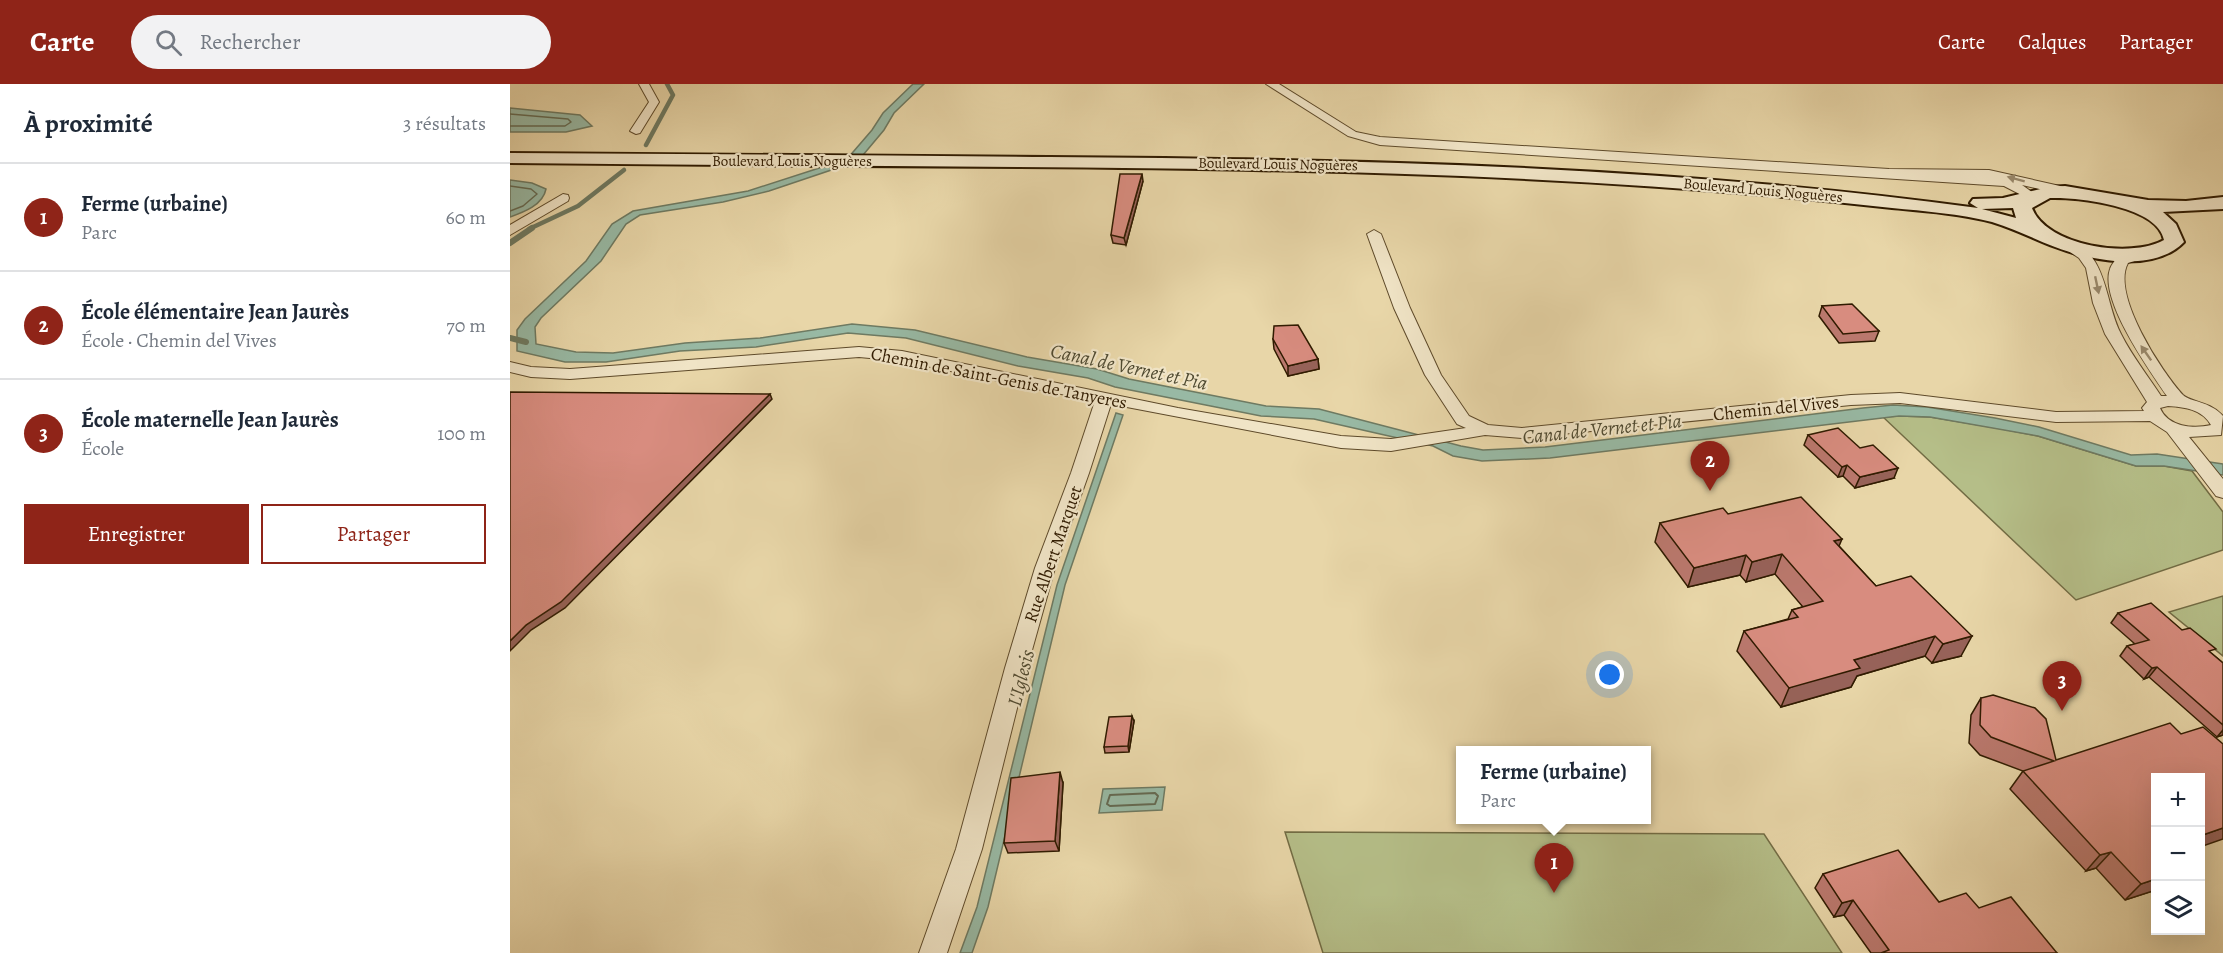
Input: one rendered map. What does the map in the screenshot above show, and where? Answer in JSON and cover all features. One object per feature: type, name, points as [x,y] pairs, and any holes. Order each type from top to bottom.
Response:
[{"type":"main road","name":"Boulevard Louis Noguères","points":[[510,151],[1306,164],[1513,172],[1665,182],[1892,202],[1992,216],[2022,224],[2062,242],[2111,254],[2136,256],[2154,254],[2167,249],[2174,242],[2174,234]]},
{"type":"main road","name":"Boulevard Louis Noguères","points":[[877,157],[1213,155],[1468,162],[1664,173],[1990,204],[2073,193],[2129,204]]},
{"type":"main road","name":"Boulevard Louis Noguères","points":[[510,158],[837,156]]},
{"type":"main road","points":[[2031,198],[2022,206],[2022,214],[2028,223],[2041,232]]},
{"type":"main road","points":[[2129,204],[2168,207],[2223,203]]},
{"type":"main road","points":[[2129,204],[2158,218],[2174,234],[2178,225],[2189,219],[2223,214]]},
{"type":"street","points":[[636,131],[654,102],[644,84]]},
{"type":"street","points":[[1271,84],[1352,134],[1380,141],[2007,182],[2031,198]]},
{"type":"street","points":[[1889,173],[1989,174],[2073,193]]},
{"type":"street","points":[[510,231],[563,198]]},
{"type":"street","name":"Chemin del Vives","points":[[1374,234],[1402,308],[1433,375],[1463,420],[1485,430],[1522,433],[1851,400],[1900,398],[2056,417],[2154,409],[2179,401]]},
{"type":"street","points":[[2062,242],[2084,255],[2093,268],[2101,303],[2113,334],[2162,424],[2192,433],[2219,426],[2202,407],[2179,401],[2134,337],[2121,307],[2116,271],[2122,260],[2136,256]]},
{"type":"street","name":"Chemin de Saint-Genis de Tanyeres","points":[[510,367],[531,372],[570,374],[859,352],[902,356],[1104,398],[1341,442],[1391,445],[1485,430]]},
{"type":"street","name":"Rue Albert Marquet","points":[[933,953],[969,849],[1016,668],[1045,568],[1080,473],[1104,398]]},
{"type":"street","points":[[2174,429],[2223,492]]},
{"type":"green space","points":[[1883,417],[1930,417],[1997,428],[2038,436],[2136,466],[2164,466],[2192,471],[2223,512],[2223,550],[2076,600]]},
{"type":"green space","points":[[2223,596],[2223,656],[2169,612]]},
{"type":"green space","points":[[1285,832],[1764,834],[1842,953],[1323,953]]},
{"type":"water","points":[[913,84],[924,84],[894,113],[884,130],[858,161],[769,191],[723,202],[640,215],[626,224],[601,261],[541,318],[535,327],[536,344],[576,352],[613,353],[685,343],[760,338],[852,324],[915,330],[1027,357],[1097,369],[1129,379],[1266,406],[1319,409],[1483,450],[1545,447],[1893,405],[1927,407],[2039,427],[2131,455],[2157,454],[2223,464],[2223,475],[2164,466],[2136,466],[2038,436],[1930,417],[1899,416],[1550,458],[1482,461],[1453,456],[1433,446],[1314,419],[1261,416],[1115,387],[1088,378],[1018,366],[906,338],[848,333],[756,347],[680,351],[606,362],[565,362],[517,351],[517,330],[525,319],[586,261],[612,224],[633,211],[748,191],[847,159],[872,130],[883,113]]},
{"type":"water","points":[[510,108],[580,115],[592,126],[566,132],[510,132]]},
{"type":"water","points":[[510,180],[532,183],[546,189],[544,195],[537,204],[510,217]]},
{"type":"water","points":[[1116,413],[1123,415],[1065,585],[988,907],[972,953],[960,953],[977,907],[1057,585]]},
{"type":"water","points":[[1165,787],[1162,810],[1099,813],[1103,789]]},
{"type":"building","points":[[1120,174],[1142,174],[1124,238],[1111,235]]},
{"type":"building","points":[[1852,304],[1879,331],[1843,334],[1822,306]]},
{"type":"building","points":[[1298,325],[1318,359],[1288,366],[1273,339],[1274,326]]},
{"type":"building","points":[[510,392],[770,394],[561,602],[526,625],[510,641]]},
{"type":"building","points":[[1838,428],[1860,448],[1873,445],[1898,468],[1860,477],[1847,465],[1842,467],[1808,435]]},
{"type":"building","points":[[1801,497],[1842,539],[1834,541],[1876,586],[1911,576],[1972,636],[1943,644],[1935,636],[1854,660],[1860,668],[1789,688],[1744,631],[1798,617],[1792,610],[1823,601],[1782,554],[1752,562],[1746,555],[1694,568],[1660,523],[1723,508],[1728,514]]},
{"type":"building","points":[[2151,603],[2182,630],[2190,628],[2216,649],[2209,651],[2223,663],[2223,725],[2157,667],[2152,668],[2127,646],[2149,640],[2118,613]]},
{"type":"building","points":[[1993,695],[2035,708],[2046,719],[2056,760],[2170,723],[2181,734],[2203,727],[2223,744],[2223,828],[2205,834],[2205,773],[2151,773],[2151,881],[2141,884],[2111,852],[2100,855],[2023,771],[2054,761],[1991,737],[1980,725],[1981,698]]},
{"type":"building","points":[[1132,716],[1128,746],[1104,747],[1109,717]]},
{"type":"building","points":[[1060,772],[1055,841],[1004,843],[1011,778]]},
{"type":"building","points":[[1898,850],[1939,902],[1966,893],[1979,908],[2011,897],[2057,953],[1881,953],[1889,950],[1853,900],[1842,903],[1823,874]]},
{"type":"waterway","points":[[646,145],[673,95],[667,84]]},
{"type":"waterway","points":[[529,229],[578,206],[624,170]]},
{"type":"waterway","points":[[510,243],[532,228]]},
{"type":"waterway","points":[[510,338],[526,342]]},
{"type":"place","name":"École élémentaire Jean Jaurès","points":[[1710,491]]},
{"type":"place","name":"École maternelle Jean Jaurès","points":[[2062,711]]},
{"type":"place","name":"Ferme (urbaine)","points":[[1554,893]]},
{"type":"water label","name":"Canal de Vernet et Pia","points":[[1129,367]]},
{"type":"water label","name":"Canal de Vernet et Pia","points":[[1602,429]]},
{"type":"water label","name":"L'Iglesis","points":[[1021,678]]}]
